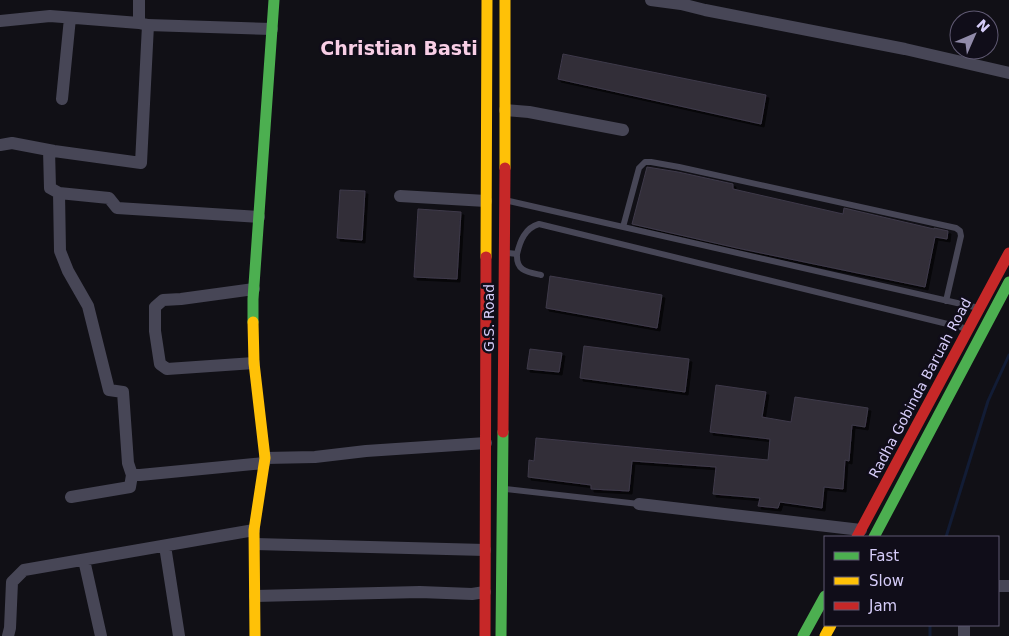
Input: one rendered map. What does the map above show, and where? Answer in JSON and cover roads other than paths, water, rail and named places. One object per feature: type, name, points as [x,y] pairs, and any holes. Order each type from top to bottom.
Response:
[{"type":"main road","points":[[255,636],[254,530],[264,460],[254,363],[254,289],[274,0]]},
{"type":"main road","name":"G.S. Road","points":[[485,636],[487,0]]},
{"type":"main road","name":"G.S. Road","points":[[501,636],[505,0]]},
{"type":"main road","name":"Radha Gobinda Baruah Road","points":[[859,534],[1009,253]]},
{"type":"main road","points":[[875,536],[1008,286]]},
{"type":"main road","points":[[805,634],[824,598]]},
{"type":"street","points":[[0,145],[12,144],[141,163],[143,24],[139,0]]},
{"type":"street","points":[[651,0],[681,4],[905,49],[1009,73]]},
{"type":"street","points":[[0,21],[50,16],[143,24],[272,29]]},
{"type":"street","points":[[62,99],[70,18]]},
{"type":"street","points":[[505,110],[529,112],[623,130]]},
{"type":"street","points":[[49,150],[50,188],[59,193],[109,198],[116,208],[259,217]]},
{"type":"street","points":[[59,193],[60,251],[68,271],[88,306],[109,390],[123,392],[128,463],[132,475],[130,487],[70,497]]},
{"type":"street","points":[[400,196],[486,200]]},
{"type":"street","points":[[254,289],[163,300],[155,307],[155,331],[160,364],[167,368],[254,363]]},
{"type":"street","points":[[132,475],[264,460],[486,443]]},
{"type":"street","points":[[639,504],[859,534]]},
{"type":"street","points":[[8,636],[12,582],[24,570],[254,530]]},
{"type":"street","points":[[255,544],[486,550]]},
{"type":"street","points":[[164,546],[179,636]]},
{"type":"street","points":[[84,560],[101,636]]},
{"type":"street","points":[[255,596],[420,592],[472,594],[485,592]]},
{"type":"street","points":[[0,600],[12,594]]},
{"type":"lane","points":[[623,227],[639,168],[645,162],[651,162],[956,228],[961,236],[946,301]]},
{"type":"lane","points":[[505,200],[980,308]]},
{"type":"lane","points":[[541,275],[526,272],[519,266],[516,260],[524,235],[532,226],[539,224],[969,329]]},
{"type":"lane","points":[[504,247],[520,244]]},
{"type":"lane","points":[[504,247],[517,254]]},
{"type":"lane","points":[[503,488],[639,504]]},
{"type":"waterway","points":[[946,536],[988,401],[1009,355]]},
{"type":"waterway","points":[[930,626],[930,636]]},
{"type":"district","name":"Christian Basti","points":[[399,48]]}]
